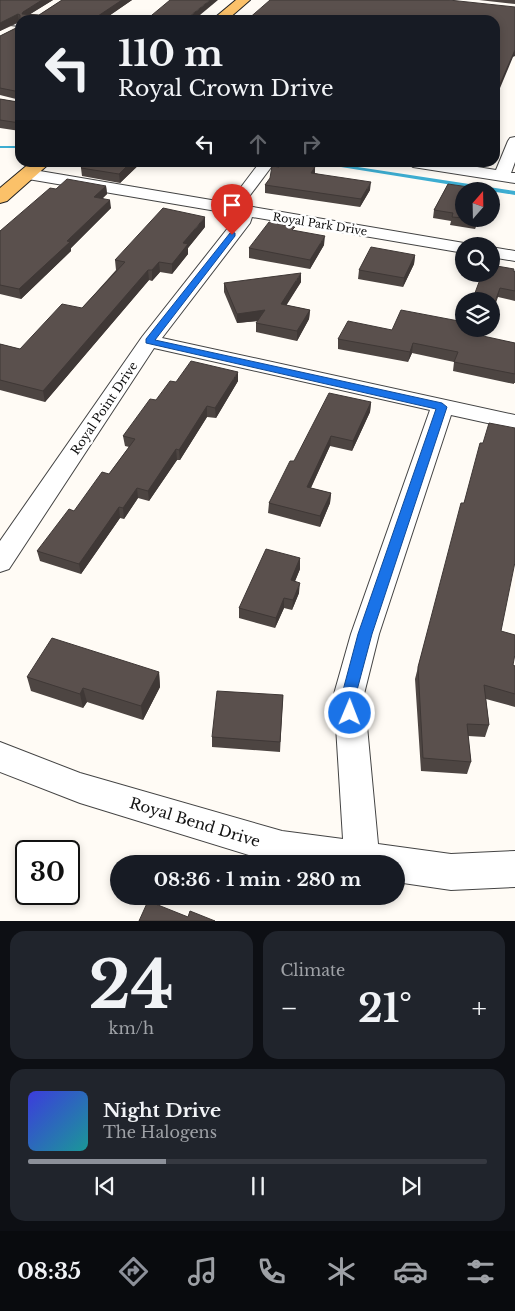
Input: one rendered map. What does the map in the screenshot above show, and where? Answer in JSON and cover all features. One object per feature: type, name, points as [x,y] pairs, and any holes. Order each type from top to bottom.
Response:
[{"type":"main road","points":[[225,15],[244,0]]},
{"type":"main road","points":[[0,196],[35,168]]},
{"type":"street","points":[[0,21],[15,24]]},
{"type":"street","points":[[7,34],[15,28]]},
{"type":"street","points":[[445,167],[509,177],[515,141]]},
{"type":"street","name":"Royal Point Drive","points":[[0,562],[149,341],[244,219],[242,210],[237,202],[264,167]]},
{"type":"street","name":"Royal Park Drive","points":[[35,168],[242,210],[455,246]]},
{"type":"street","points":[[500,254],[515,256]]},
{"type":"street","points":[[149,341],[515,422]]},
{"type":"street","points":[[362,855],[349,694],[365,634],[442,407]]},
{"type":"street","name":"Royal Bend Drive","points":[[0,757],[80,788],[282,848],[338,855]]},
{"type":"street","name":"Royal Bend Drive","points":[[405,865],[450,872],[515,870]]},
{"type":"building","points":[[0,0],[42,0],[22,14],[39,15],[18,14],[0,23]]},
{"type":"building","points":[[62,0],[122,0],[100,15],[39,15]]},
{"type":"building","points":[[170,0],[210,0],[191,15],[152,15]]},
{"type":"building","points":[[270,0],[449,0],[515,7],[515,50],[500,84],[500,15],[253,15]]},
{"type":"building","points":[[15,28],[15,91],[0,88],[0,36]]},
{"type":"building","points":[[0,99],[15,102],[15,122],[0,120]]},
{"type":"building","points":[[82,167],[126,167],[119,174]]},
{"type":"building","points":[[272,167],[315,167],[311,173],[371,182],[361,199],[265,185],[270,178]]},
{"type":"building","points":[[67,179],[106,186],[94,197],[110,200],[67,241],[70,242],[19,289],[0,285],[0,231],[50,188],[56,189]]},
{"type":"building","points":[[448,184],[455,185],[455,217],[452,217],[453,213],[434,210]]},
{"type":"building","points":[[163,208],[205,217],[183,243],[188,244],[172,264],[159,262],[152,270],[148,270],[43,391],[0,380],[0,344],[20,349],[62,304],[82,308],[125,262],[115,260]]},
{"type":"building","points":[[269,222],[295,227],[292,230],[325,236],[310,260],[249,248]]},
{"type":"building","points":[[371,247],[415,255],[404,278],[359,270]]},
{"type":"building","points":[[500,267],[514,269],[515,291],[500,288],[499,292],[475,292],[479,282],[500,282]]},
{"type":"building","points":[[301,273],[281,304],[310,310],[297,331],[256,323],[265,310],[237,314],[224,283]]},
{"type":"building","points":[[401,310],[455,320],[455,337],[488,337],[515,343],[515,374],[454,362],[458,352],[413,343],[410,352],[338,339],[348,321],[392,330]]},
{"type":"building","points":[[191,361],[238,372],[215,408],[207,406],[179,450],[176,449],[148,491],[137,488],[123,508],[119,507],[79,564],[37,551],[69,509],[74,511],[102,472],[109,474],[135,439],[123,436],[150,399],[156,400],[170,381],[176,382]]},
{"type":"building","points":[[329,393],[371,402],[353,441],[331,436],[307,487],[331,493],[320,516],[269,503],[290,461],[294,461]]},
{"type":"building","points":[[489,423],[515,428],[515,562],[501,631],[515,635],[513,665],[515,666],[515,694],[484,685],[489,725],[467,724],[471,762],[423,758],[418,667],[461,503],[464,503],[480,443],[483,443]]},
{"type":"building","points":[[266,549],[300,558],[291,580],[300,583],[293,600],[284,598],[276,618],[239,608]]},
{"type":"building","points":[[52,638],[159,672],[141,706],[83,688],[80,694],[27,677]]},
{"type":"building","points":[[217,691],[283,695],[280,742],[212,737]]},
{"type":"building","points":[[146,905],[158,905],[188,917],[190,911],[215,921],[139,921]]},
{"type":"waterway","points":[[0,147],[15,147]]},
{"type":"waterway","points":[[345,167],[515,193]]},
{"type":"route","points":[[232,235],[149,341],[442,407],[365,634],[349,694],[350,713]]}]
